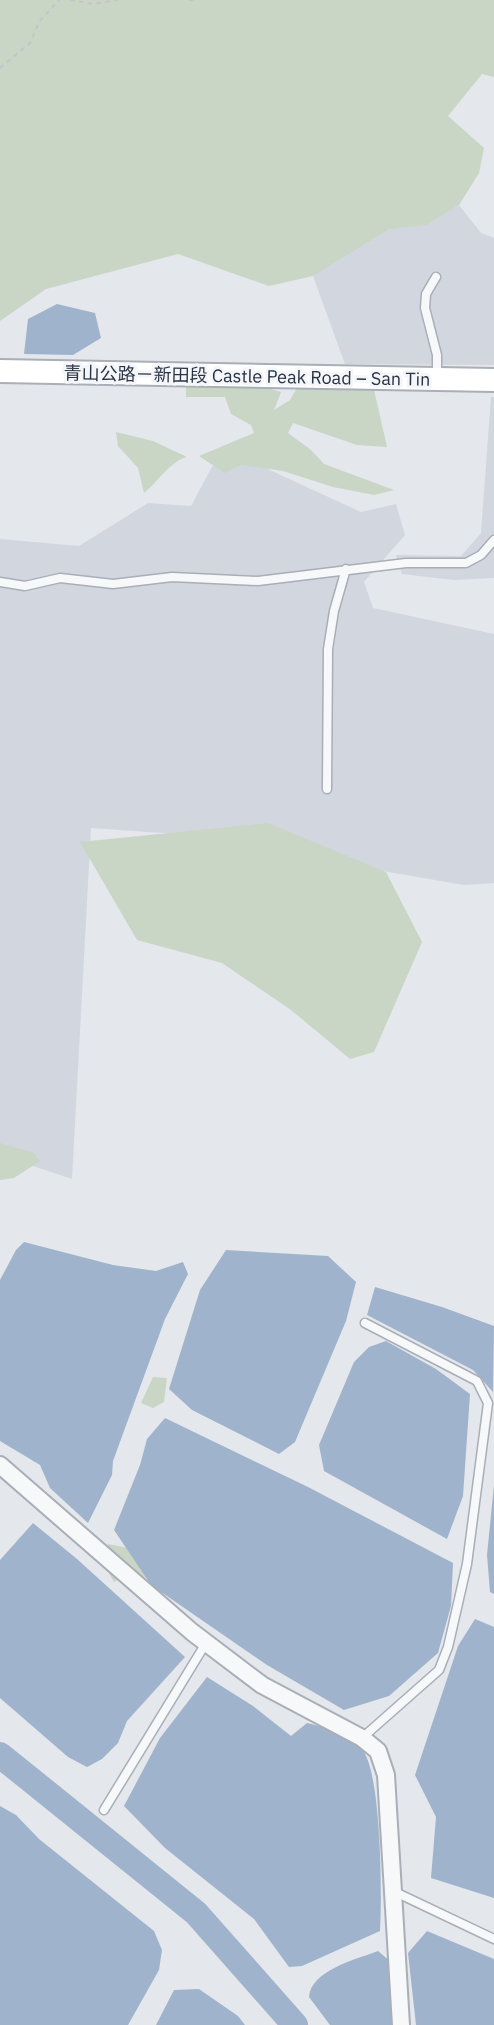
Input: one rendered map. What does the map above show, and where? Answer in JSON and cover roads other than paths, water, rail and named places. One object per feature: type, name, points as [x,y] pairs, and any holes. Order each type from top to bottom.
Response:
[{"type":"main road","name":"青山公路－新田段 Castle Peak Road – San Tin","points":[[0,372],[494,380]]},
{"type":"street","points":[[0,1466],[206,1643],[281,1697],[362,1738],[378,1751],[386,1775],[401,2025]]},
{"type":"lane","points":[[436,277],[426,294],[425,308],[437,355],[437,379]]},
{"type":"lane","points":[[0,582],[25,586],[60,578],[113,585],[172,577],[258,581],[346,568],[406,563],[466,563],[481,555],[494,540]]},
{"type":"lane","points":[[327,789],[328,649],[334,610],[346,568]]},
{"type":"lane","points":[[362,1738],[439,1670],[448,1647],[467,1564],[489,1403],[477,1381],[365,1323]]},
{"type":"lane","points":[[104,1810],[206,1643]]},
{"type":"lane","points":[[393,1891],[494,1939]]},
{"type":"water","points":[[57,304],[95,313],[101,338],[73,355],[24,354],[28,319]]},
{"type":"water","points":[[24,1242],[113,1265],[156,1271],[183,1262],[188,1274],[165,1319],[113,1461],[112,1475],[88,1523],[50,1488],[40,1465],[0,1441],[0,1280],[16,1250]]},
{"type":"water","points":[[226,1250],[328,1256],[356,1282],[346,1321],[295,1442],[279,1454],[192,1410],[169,1389],[200,1290]]},
{"type":"water","points":[[375,1287],[442,1307],[494,1326],[493,1392],[473,1370],[367,1315]]},
{"type":"water","points":[[386,1341],[436,1369],[470,1394],[463,1496],[447,1539],[324,1471],[319,1445],[354,1362],[369,1347]]},
{"type":"water","points":[[165,1418],[308,1487],[453,1563],[451,1606],[438,1653],[389,1696],[344,1710],[267,1665],[151,1585],[114,1530],[140,1465],[147,1439]]},
{"type":"water","points":[[494,1485],[494,1594],[490,1592],[487,1555]]},
{"type":"water","points":[[33,1523],[77,1559],[185,1657],[127,1721],[118,1743],[102,1759],[87,1767],[68,1757],[0,1698],[0,1560]]},
{"type":"water","points":[[475,1619],[494,1627],[494,1898],[431,1878],[436,1817],[415,1775],[458,1646]]},
{"type":"water","points":[[207,1677],[253,1706],[291,1736],[307,1723],[336,1732],[361,1748],[368,1761],[377,1807],[381,1892],[380,1931],[302,1966],[289,1967],[254,1919],[165,1848],[124,1806],[160,1738]]},
{"type":"water","points":[[0,1806],[16,1815],[39,1839],[154,1931],[162,1950],[159,1970],[128,2025],[0,2025]]},
{"type":"water","points":[[427,1931],[494,1959],[494,2025],[416,2025],[408,1953]]},
{"type":"water","points":[[378,1951],[391,1962],[397,2025],[330,2025],[309,1997],[312,1988],[326,1973],[336,1967]]},
{"type":"water","points":[[199,1989],[238,2016],[245,2025],[156,2025],[174,1990]]},
{"type":"waterway","points":[[0,1755],[196,1913],[295,2025]]}]
